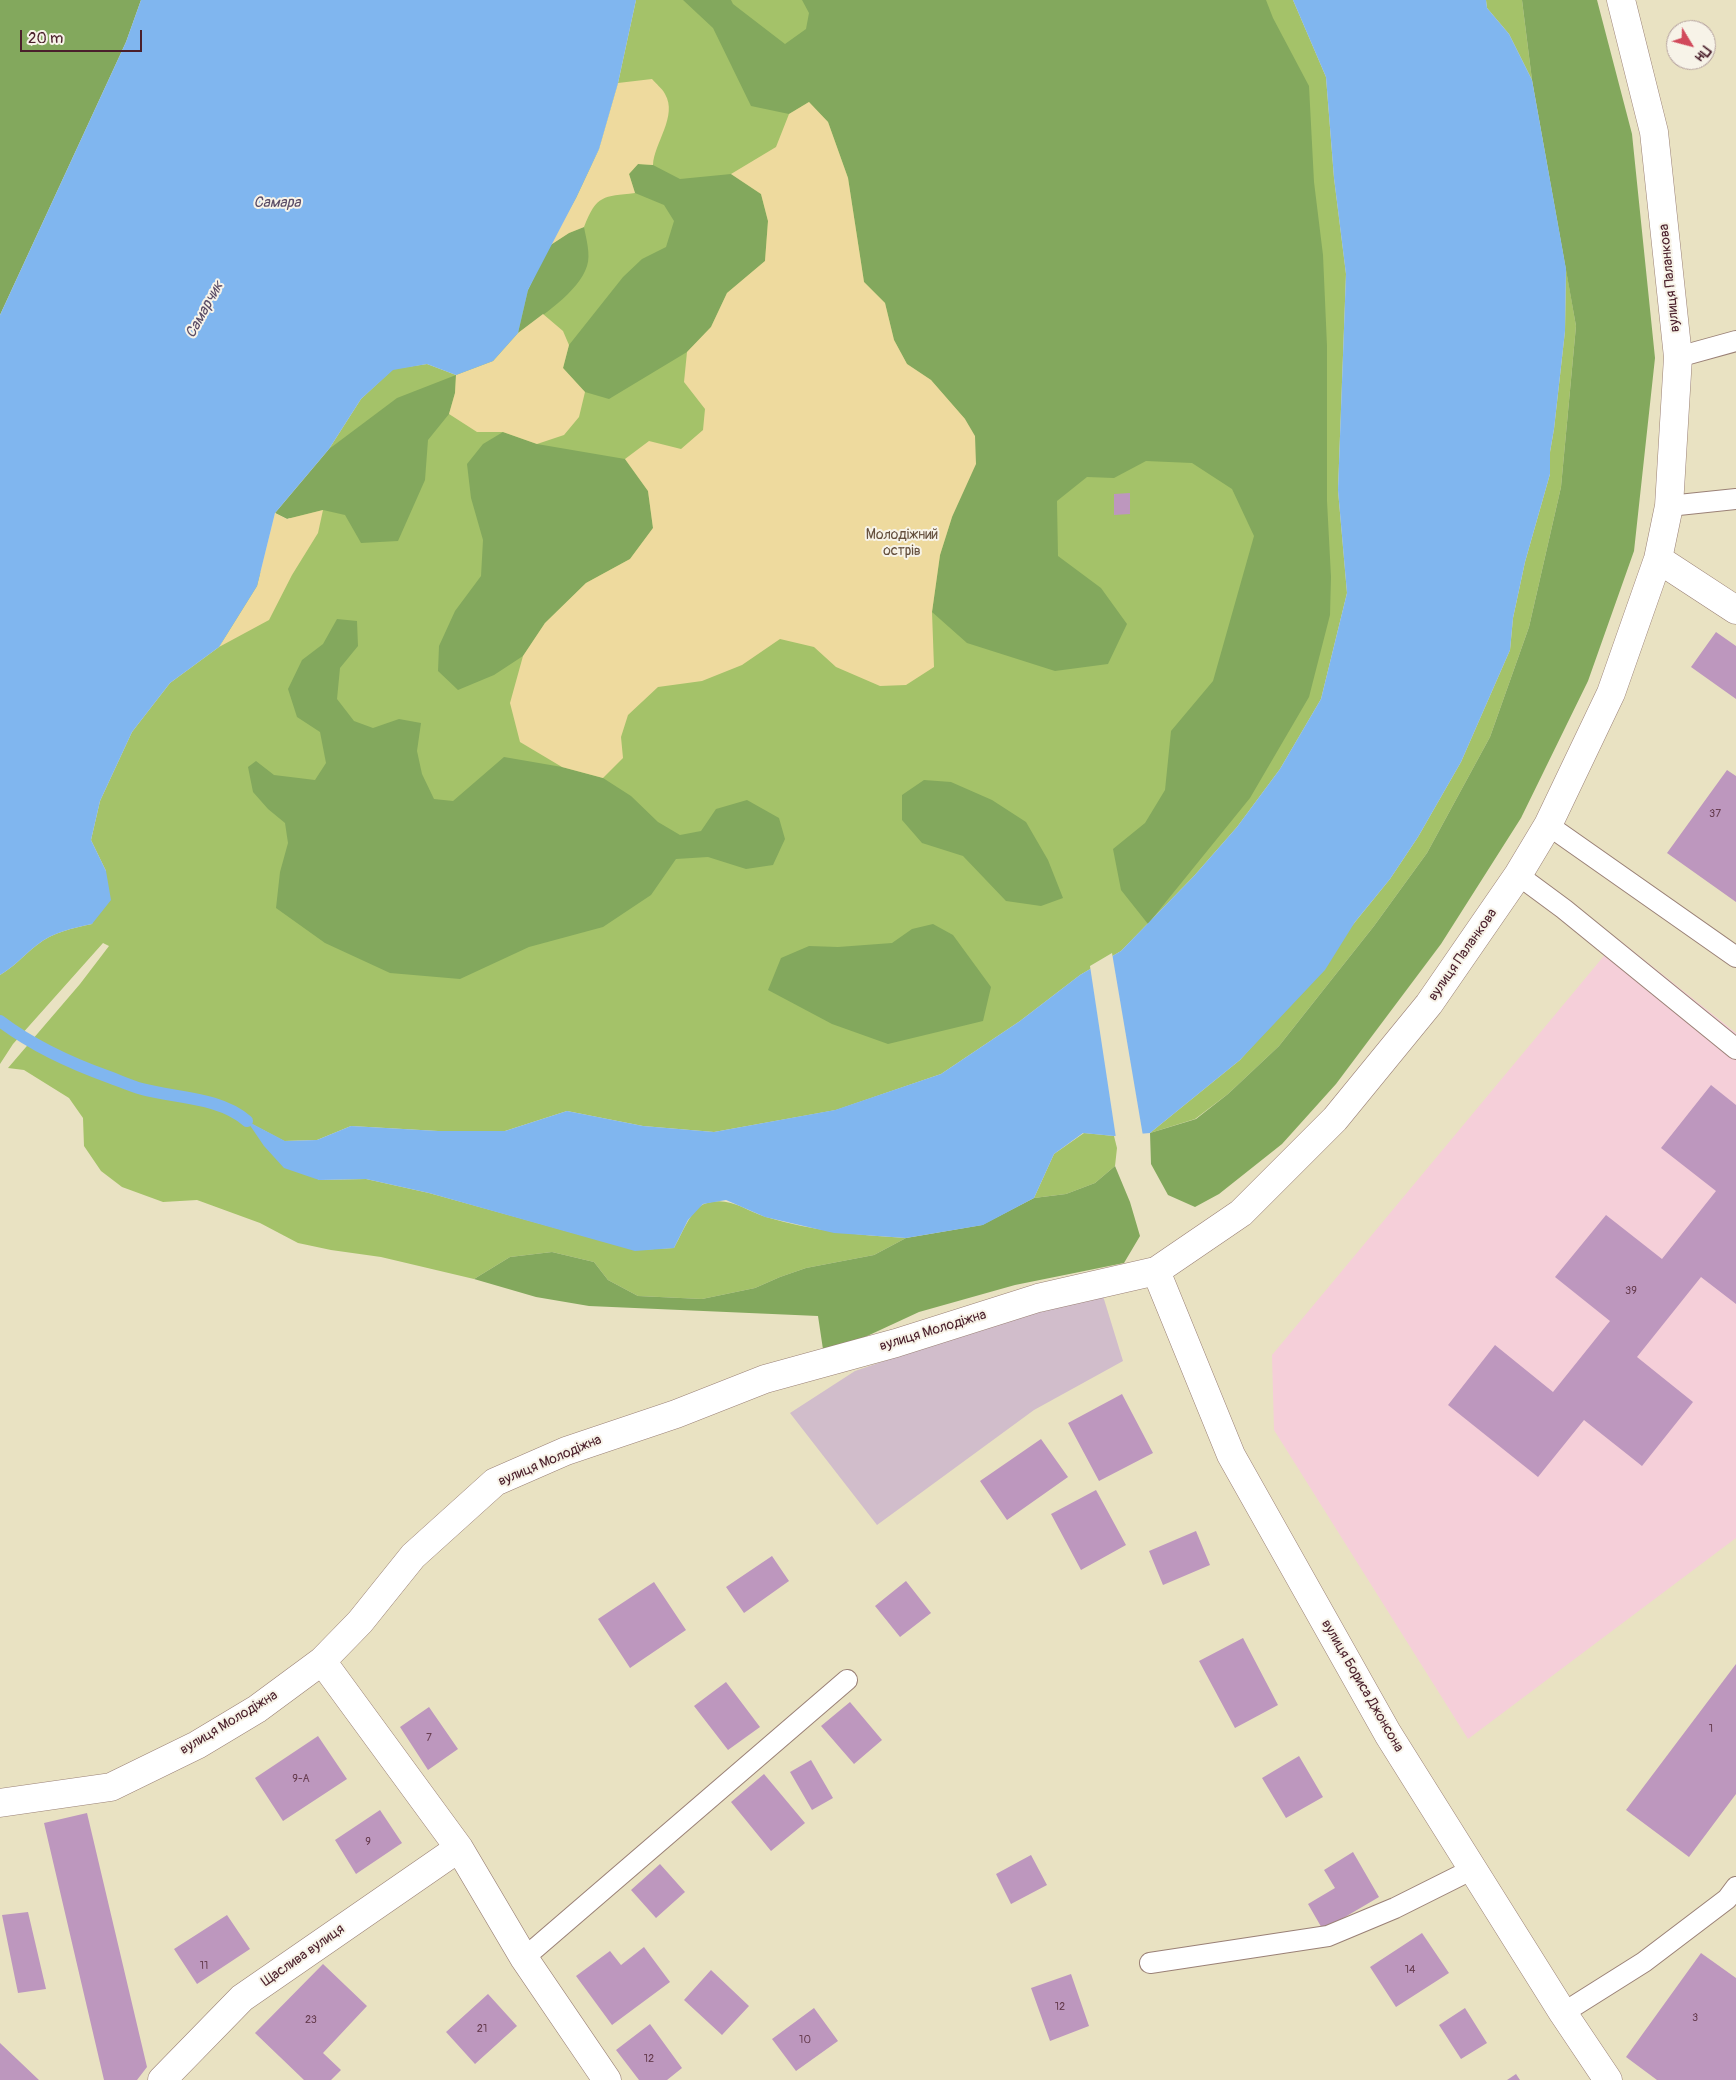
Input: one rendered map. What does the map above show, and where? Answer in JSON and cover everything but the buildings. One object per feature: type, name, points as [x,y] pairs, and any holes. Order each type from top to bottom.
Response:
[{"type":"street","name":"вулиця Паланкова","points":[[1156,1271],[1241,1213],[1284,1172],[1335,1119],[1429,1004],[1518,875],[1548,825],[1611,693],[1658,559],[1670,506],[1678,357],[1654,132],[1621,0]]},
{"type":"street","points":[[1658,559],[1736,610]]},
{"type":"street","name":"вулиця Молодіжна","points":[[0,1803],[111,1787],[197,1745],[257,1709],[322,1661],[360,1622],[413,1556],[495,1482],[566,1451],[676,1414],[765,1379],[896,1343],[1038,1298],[1156,1271]]},
{"type":"street","name":"вулиця Бориса Джонсона","points":[[1156,1271],[1231,1455],[1388,1734],[1563,2013],[1608,2080]]},
{"type":"street","points":[[322,1661],[458,1848],[524,1958],[608,2080]]},
{"type":"street","name":"Щаслива вулиця","points":[[162,2080],[242,1998],[458,1848]]},
{"type":"lane","points":[[1678,357],[1736,341]]},
{"type":"lane","points":[[1670,506],[1736,499]]},
{"type":"lane","points":[[1548,825],[1736,957]]},
{"type":"lane","points":[[1518,875],[1564,909],[1736,1049]]},
{"type":"lane","points":[[524,1958],[847,1680]]},
{"type":"lane","points":[[1150,1963],[1328,1936],[1395,1908],[1473,1869]]},
{"type":"lane","points":[[1563,2013],[1644,1962],[1733,1897]]},
{"type":"shaded area","points":[[1618,939],[1736,1033],[1736,1538],[1468,1739],[1274,1430],[1272,1355]]},
{"type":"shaded area","points":[[1103,1296],[1123,1361],[1034,1410],[877,1525],[790,1413],[855,1371],[990,1325]]},
{"type":"green space","points":[[0,0],[141,0],[126,42],[0,315]]},
{"type":"green space","name":"Молодіжний острів","points":[[636,0],[1293,0],[1326,77],[1334,178],[1346,274],[1338,490],[1347,593],[1321,699],[1280,769],[1237,827],[1194,876],[1121,951],[1080,975],[1020,1021],[941,1074],[836,1110],[714,1132],[643,1126],[567,1111],[505,1131],[438,1131],[351,1126],[317,1140],[284,1141],[248,1122],[319,1180],[366,1179],[429,1193],[635,1250],[674,1248],[687,1223],[699,1207],[704,1204],[721,1201],[736,1204],[766,1217],[801,1226],[853,1234],[906,1238],[874,1255],[806,1268],[755,1288],[702,1299],[638,1296],[608,1280],[594,1262],[552,1252],[510,1257],[474,1279],[381,1257],[298,1243],[260,1223],[197,1200],[163,1202],[122,1187],[101,1171],[84,1146],[83,1118],[69,1098],[24,1070],[8,1068],[80,984],[109,946],[103,943],[13,1044],[0,1064],[0,975],[50,937],[70,929],[92,924],[106,871],[91,840],[100,801],[132,732],[170,683],[219,647],[329,449],[361,399],[393,369],[427,364],[456,375],[528,290],[599,149],[618,83]]},
{"type":"green space","points":[[683,0],[731,0],[733,4],[785,44],[806,29],[809,13],[802,0],[1266,0],[1273,18],[1309,86],[1314,182],[1323,255],[1327,346],[1327,501],[1331,577],[1330,615],[1309,697],[1250,798],[1148,924],[1121,890],[1113,849],[1145,823],[1165,790],[1171,731],[1213,681],[1254,536],[1232,489],[1192,463],[1146,461],[1114,478],[1087,477],[1057,501],[1058,556],[1101,588],[1127,624],[1108,664],[1055,671],[967,643],[932,612],[940,555],[952,517],[965,419],[931,380],[907,364],[894,340],[885,303],[864,282],[848,178],[828,122],[809,102],[789,114],[751,106],[713,28]]},
{"type":"green space","points":[[1486,0],[1522,0],[1532,80],[1509,34],[1487,8]]},
{"type":"green space","points":[[1522,0],[1597,0],[1632,134],[1655,358],[1634,551],[1588,681],[1521,818],[1441,944],[1336,1084],[1282,1144],[1219,1194],[1195,1207],[1168,1195],[1151,1164],[1150,1133],[1196,1119],[1228,1094],[1279,1046],[1374,926],[1427,853],[1490,737],[1529,627],[1561,487],[1576,326],[1532,80]]},
{"type":"green space","points":[[638,164],[653,165],[680,179],[731,174],[761,194],[768,221],[765,261],[727,293],[711,327],[687,352],[609,399],[585,392],[563,368],[569,345],[623,277],[642,259],[666,247],[674,221],[664,205],[635,193],[629,174]]},
{"type":"green space","points":[[584,227],[588,247],[588,262],[583,276],[558,303],[518,333],[528,290],[549,246],[569,233]]},
{"type":"green space","points":[[1566,269],[1576,326],[1561,487],[1529,627],[1490,737],[1427,853],[1374,926],[1279,1046],[1228,1094],[1195,1119],[1150,1133],[1240,1060],[1273,1023],[1390,879],[1418,837],[1461,762],[1510,650],[1513,618],[1525,562],[1550,474],[1550,452],[1565,331]]},
{"type":"green space","points":[[456,375],[455,393],[449,414],[428,440],[425,480],[398,541],[361,543],[345,515],[323,510],[287,519],[275,513],[329,449],[397,398]]},
{"type":"green space","points":[[503,432],[537,444],[625,459],[648,491],[653,528],[630,559],[586,583],[545,623],[523,656],[494,675],[458,690],[438,671],[439,646],[455,611],[481,576],[483,540],[471,498],[467,464],[483,444]]},
{"type":"green space","points":[[337,619],[357,621],[358,646],[340,668],[337,699],[354,721],[373,728],[399,719],[421,723],[417,751],[422,774],[434,799],[453,801],[504,757],[562,767],[603,778],[631,796],[658,822],[680,835],[701,831],[716,809],[747,800],[779,818],[785,839],[773,865],[746,869],[708,857],[676,859],[651,895],[603,927],[529,947],[460,979],[390,973],[325,943],[276,908],[280,872],[288,843],[285,823],[268,809],[253,792],[248,767],[256,761],[274,775],[315,780],[326,763],[320,732],[297,717],[288,689],[302,660],[323,644]]},
{"type":"green space","points":[[924,780],[951,782],[992,800],[1026,822],[1048,860],[1063,898],[1041,906],[1006,901],[963,856],[922,843],[902,820],[902,795]]},
{"type":"green space","points":[[933,924],[953,935],[991,987],[983,1021],[888,1044],[832,1024],[768,990],[781,958],[809,946],[838,947],[892,943],[912,929]]},
{"type":"green space","points":[[1084,1133],[1114,1136],[1117,1148],[1115,1166],[1095,1183],[1066,1194],[1034,1198],[1054,1154]]},
{"type":"green space","points":[[1115,1166],[1130,1202],[1140,1236],[1124,1263],[1015,1285],[919,1312],[824,1356],[818,1316],[589,1306],[536,1297],[474,1279],[510,1257],[552,1252],[594,1262],[608,1280],[638,1296],[702,1299],[755,1288],[806,1268],[874,1255],[906,1238],[982,1225],[1034,1198],[1066,1194],[1095,1183]]},
{"type":"sand","points":[[652,79],[665,94],[669,111],[653,165],[638,164],[629,174],[635,193],[615,195],[602,199],[593,208],[584,227],[569,233],[549,246],[576,198],[599,149],[618,83]]},
{"type":"sand","points":[[809,102],[828,122],[848,178],[864,282],[885,303],[894,340],[907,364],[931,380],[965,419],[975,436],[976,464],[952,517],[940,555],[932,612],[934,667],[906,685],[880,686],[836,667],[814,647],[780,639],[742,665],[702,681],[658,687],[628,715],[621,737],[623,758],[603,778],[562,767],[520,742],[510,703],[523,656],[545,623],[586,583],[630,559],[653,528],[648,491],[625,459],[649,441],[681,449],[703,430],[705,409],[684,382],[687,352],[711,327],[727,293],[765,261],[768,221],[761,194],[731,174],[776,147],[789,114]]},
{"type":"sand","points":[[543,314],[563,331],[569,345],[563,368],[585,392],[579,417],[564,435],[537,444],[503,432],[477,432],[449,414],[455,393],[456,375],[493,361],[518,333]]},
{"type":"sand","points":[[323,510],[318,533],[292,575],[269,620],[219,647],[257,586],[275,513],[287,519]]},
{"type":"water","name":"Самара","points":[[141,0],[636,0],[618,83],[599,149],[528,290],[518,333],[493,361],[456,375],[427,364],[393,370],[361,399],[329,449],[275,513],[257,586],[219,647],[170,683],[132,732],[100,801],[91,840],[106,871],[111,900],[92,924],[70,929],[50,937],[0,975],[0,315],[126,42]]},
{"type":"water","points":[[1293,0],[1486,0],[1487,8],[1509,34],[1532,80],[1566,269],[1565,331],[1550,452],[1550,474],[1525,562],[1513,618],[1510,650],[1461,762],[1418,837],[1390,879],[1355,922],[1325,970],[1240,1060],[1150,1133],[1114,1136],[1083,1133],[1054,1154],[1034,1198],[983,1225],[906,1238],[834,1233],[765,1217],[726,1200],[703,1204],[688,1220],[674,1248],[635,1251],[429,1193],[366,1179],[319,1180],[284,1168],[264,1146],[247,1121],[285,1141],[317,1140],[351,1126],[438,1131],[505,1131],[567,1111],[643,1126],[714,1132],[835,1110],[941,1074],[1020,1021],[1080,975],[1121,951],[1194,876],[1237,827],[1280,769],[1321,699],[1347,593],[1338,490],[1346,274],[1334,178],[1326,77]]},
{"type":"pier","points":[[1112,953],[1143,1136],[1116,1138],[1090,966]]},
{"type":"waterway","points":[[0,1021],[39,1046],[80,1066],[142,1089],[197,1099],[224,1107],[247,1121]]},
{"type":"water label","name":"Самарчик","points":[[205,310]]}]
